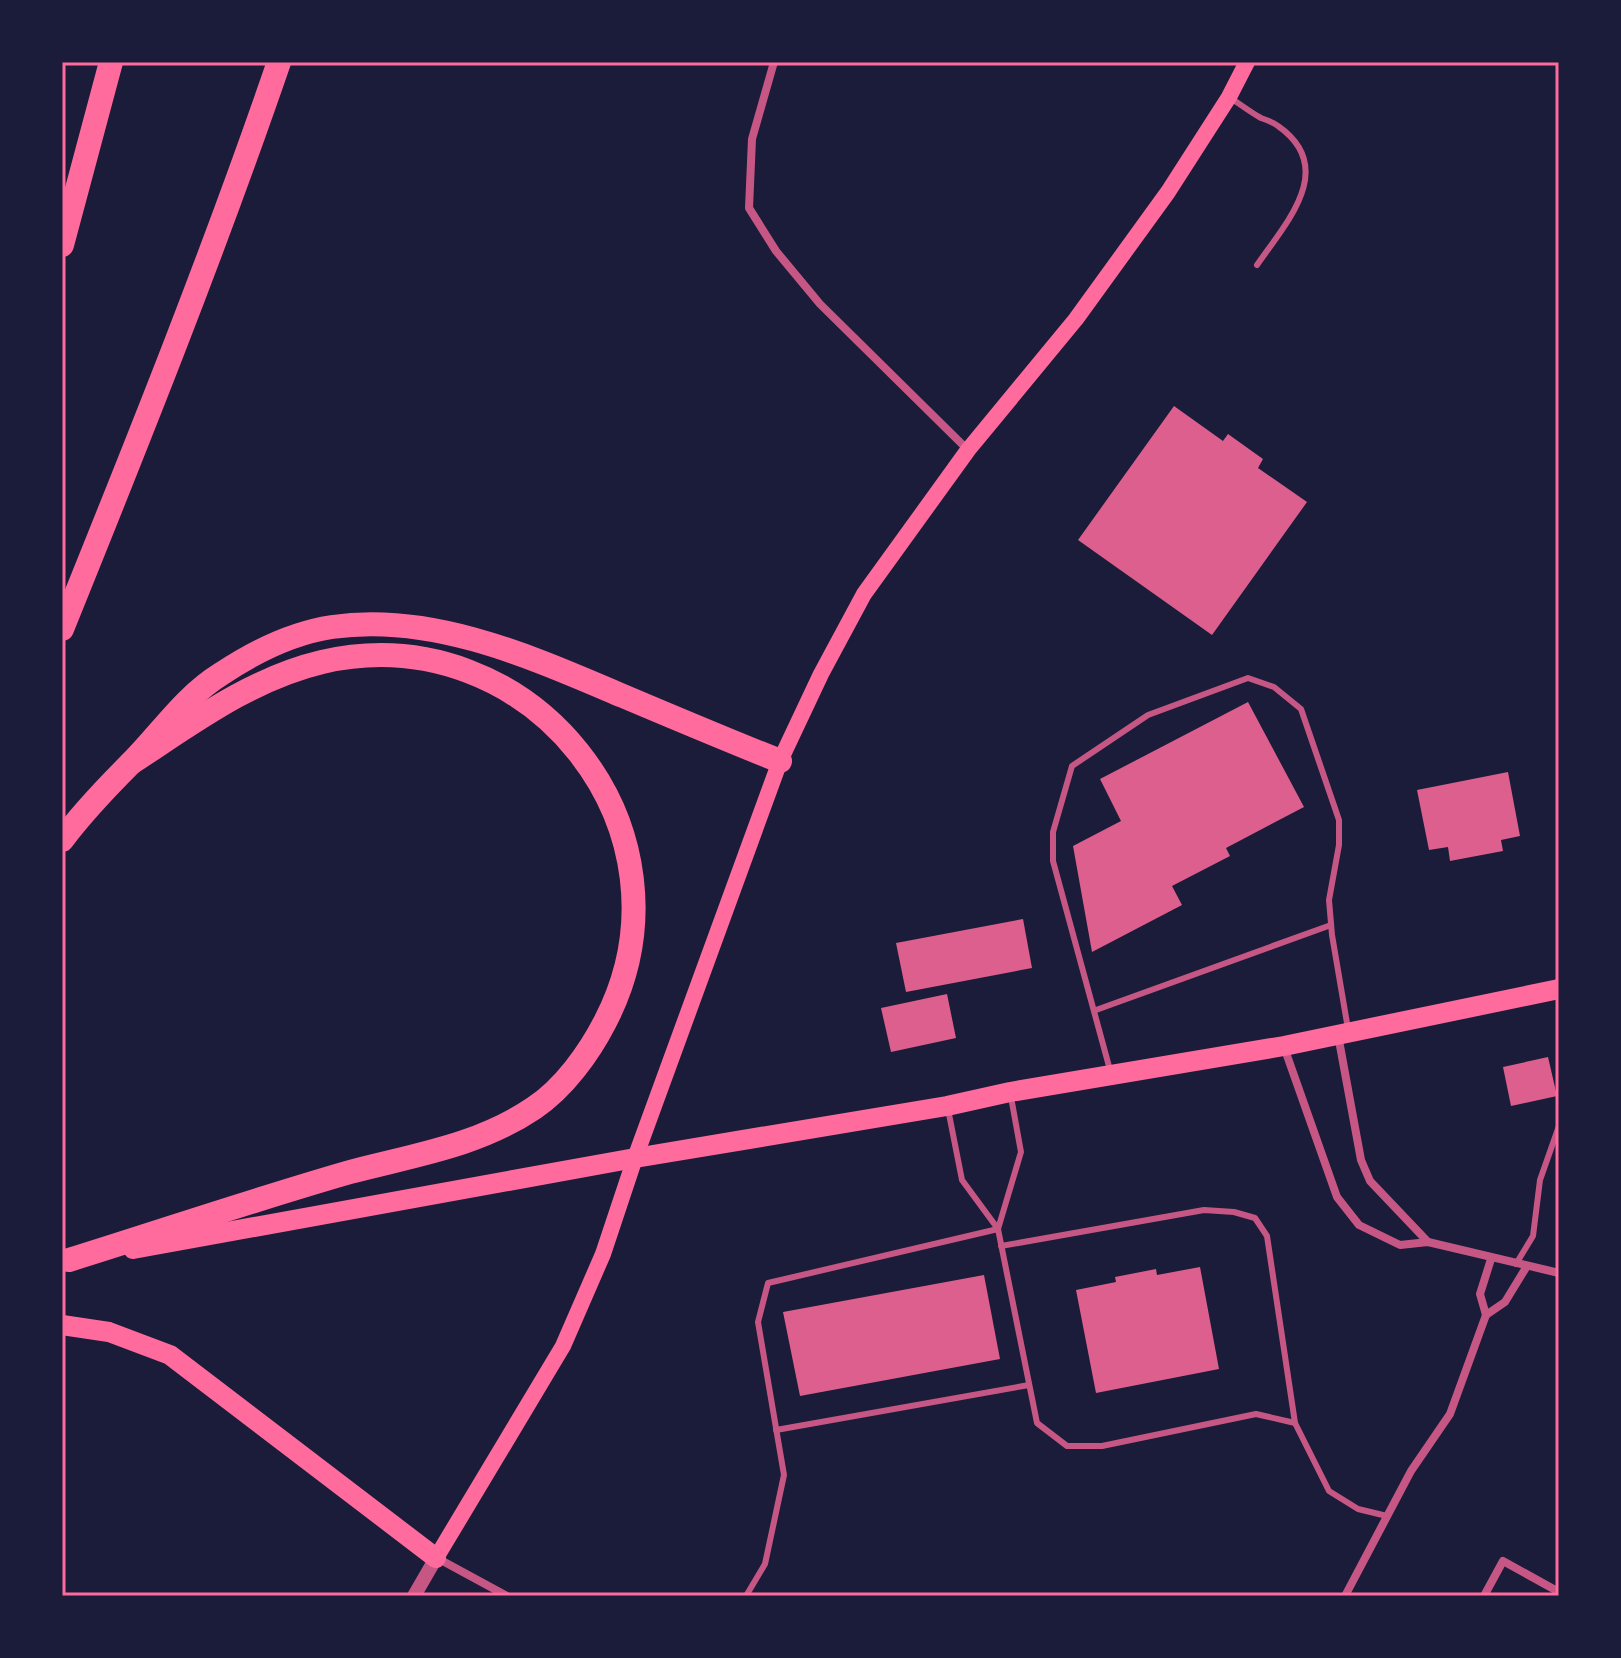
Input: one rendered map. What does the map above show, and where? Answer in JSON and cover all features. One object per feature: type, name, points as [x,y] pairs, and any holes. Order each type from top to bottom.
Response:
[{"type":"highway","points":[[62,245],[111,62]]},
{"type":"highway","points":[[62,629],[197,288],[279,62]]},
{"type":"highway","points":[[62,840],[107,784],[131,763],[188,698],[237,664],[281,641],[333,627],[366,625],[424,629],[521,654],[780,761]]},
{"type":"highway","points":[[66,1261],[350,1172],[466,1142],[534,1108],[567,1076],[598,1036],[621,983],[633,920],[632,883],[619,822],[592,768],[578,748],[549,718],[506,689],[465,670],[422,659],[378,655],[324,662],[287,672],[251,688],[131,763]]},
{"type":"main road","points":[[62,1325],[109,1332],[170,1355],[436,1558],[563,1346],[603,1254],[780,761],[821,674],[864,594],[968,450],[1076,319],[1168,192],[1229,97],[1247,62]]},
{"type":"main road","points":[[66,1261],[635,1158],[1284,1046],[1559,989]]},
{"type":"street","points":[[774,62],[752,139],[749,208],[776,251],[820,304],[968,450]]},
{"type":"street","points":[[1343,1034],[1361,1160],[1370,1181],[1428,1242]]},
{"type":"street","points":[[1284,1046],[1337,1197],[1359,1225],[1400,1245],[1428,1242],[1559,1273]]},
{"type":"street","points":[[1486,1315],[1480,1294],[1491,1259]]},
{"type":"street","points":[[1350,1594],[1411,1471],[1450,1414],[1486,1315],[1505,1302],[1527,1266]]},
{"type":"street","points":[[414,1596],[436,1558],[507,1596]]},
{"type":"street","points":[[1484,1596],[1503,1561],[1559,1592]]},
{"type":"lane","points":[[1229,97],[1277,124],[1294,140],[1304,155],[1307,171],[1304,189],[1294,210],[1257,265]]},
{"type":"lane","points":[[1111,1074],[1053,861],[1053,832],[1072,766],[1148,715],[1248,678],[1274,687],[1301,709],[1339,820],[1339,845],[1329,900],[1343,1034]]},
{"type":"lane","points":[[1096,1010],[1331,925]]},
{"type":"lane","points":[[998,1229],[1021,1152],[1010,1092]]},
{"type":"lane","points":[[947,1106],[962,1180],[998,1229],[1037,1423],[1067,1446],[1102,1446],[1256,1414],[1295,1423]]},
{"type":"lane","points":[[1516,1264],[1533,1236],[1540,1180],[1559,1126]]},
{"type":"lane","points":[[1001,1246],[1204,1210],[1234,1212],[1255,1218],[1267,1236],[1295,1423],[1329,1491],[1358,1509],[1387,1516]]},
{"type":"lane","points":[[746,1596],[765,1564],[784,1475],[758,1322],[768,1283],[998,1229]]},
{"type":"lane","points":[[776,1430],[1029,1385]]},
{"type":"building","points":[[1174,406],[1223,441],[1228,434],[1263,459],[1258,468],[1307,502],[1212,635],[1078,540]]},
{"type":"building","points":[[1248,702],[1304,807],[1226,848],[1230,856],[1172,886],[1182,905],[1092,952],[1073,846],[1121,821],[1100,779]]},
{"type":"building","points":[[1508,772],[1520,836],[1501,840],[1503,851],[1450,861],[1448,847],[1429,850],[1417,790]]},
{"type":"building","points":[[1023,919],[1032,968],[906,992],[896,943]]},
{"type":"building","points":[[947,994],[956,1038],[891,1052],[881,1008]]},
{"type":"building","points":[[1548,1057],[1557,1096],[1511,1106],[1503,1067]]},
{"type":"building","points":[[1200,1267],[1219,1369],[1096,1393],[1076,1290],[1116,1282],[1115,1277],[1156,1269],[1157,1275]]},
{"type":"building","points":[[984,1275],[1000,1359],[800,1396],[783,1312]]}]
